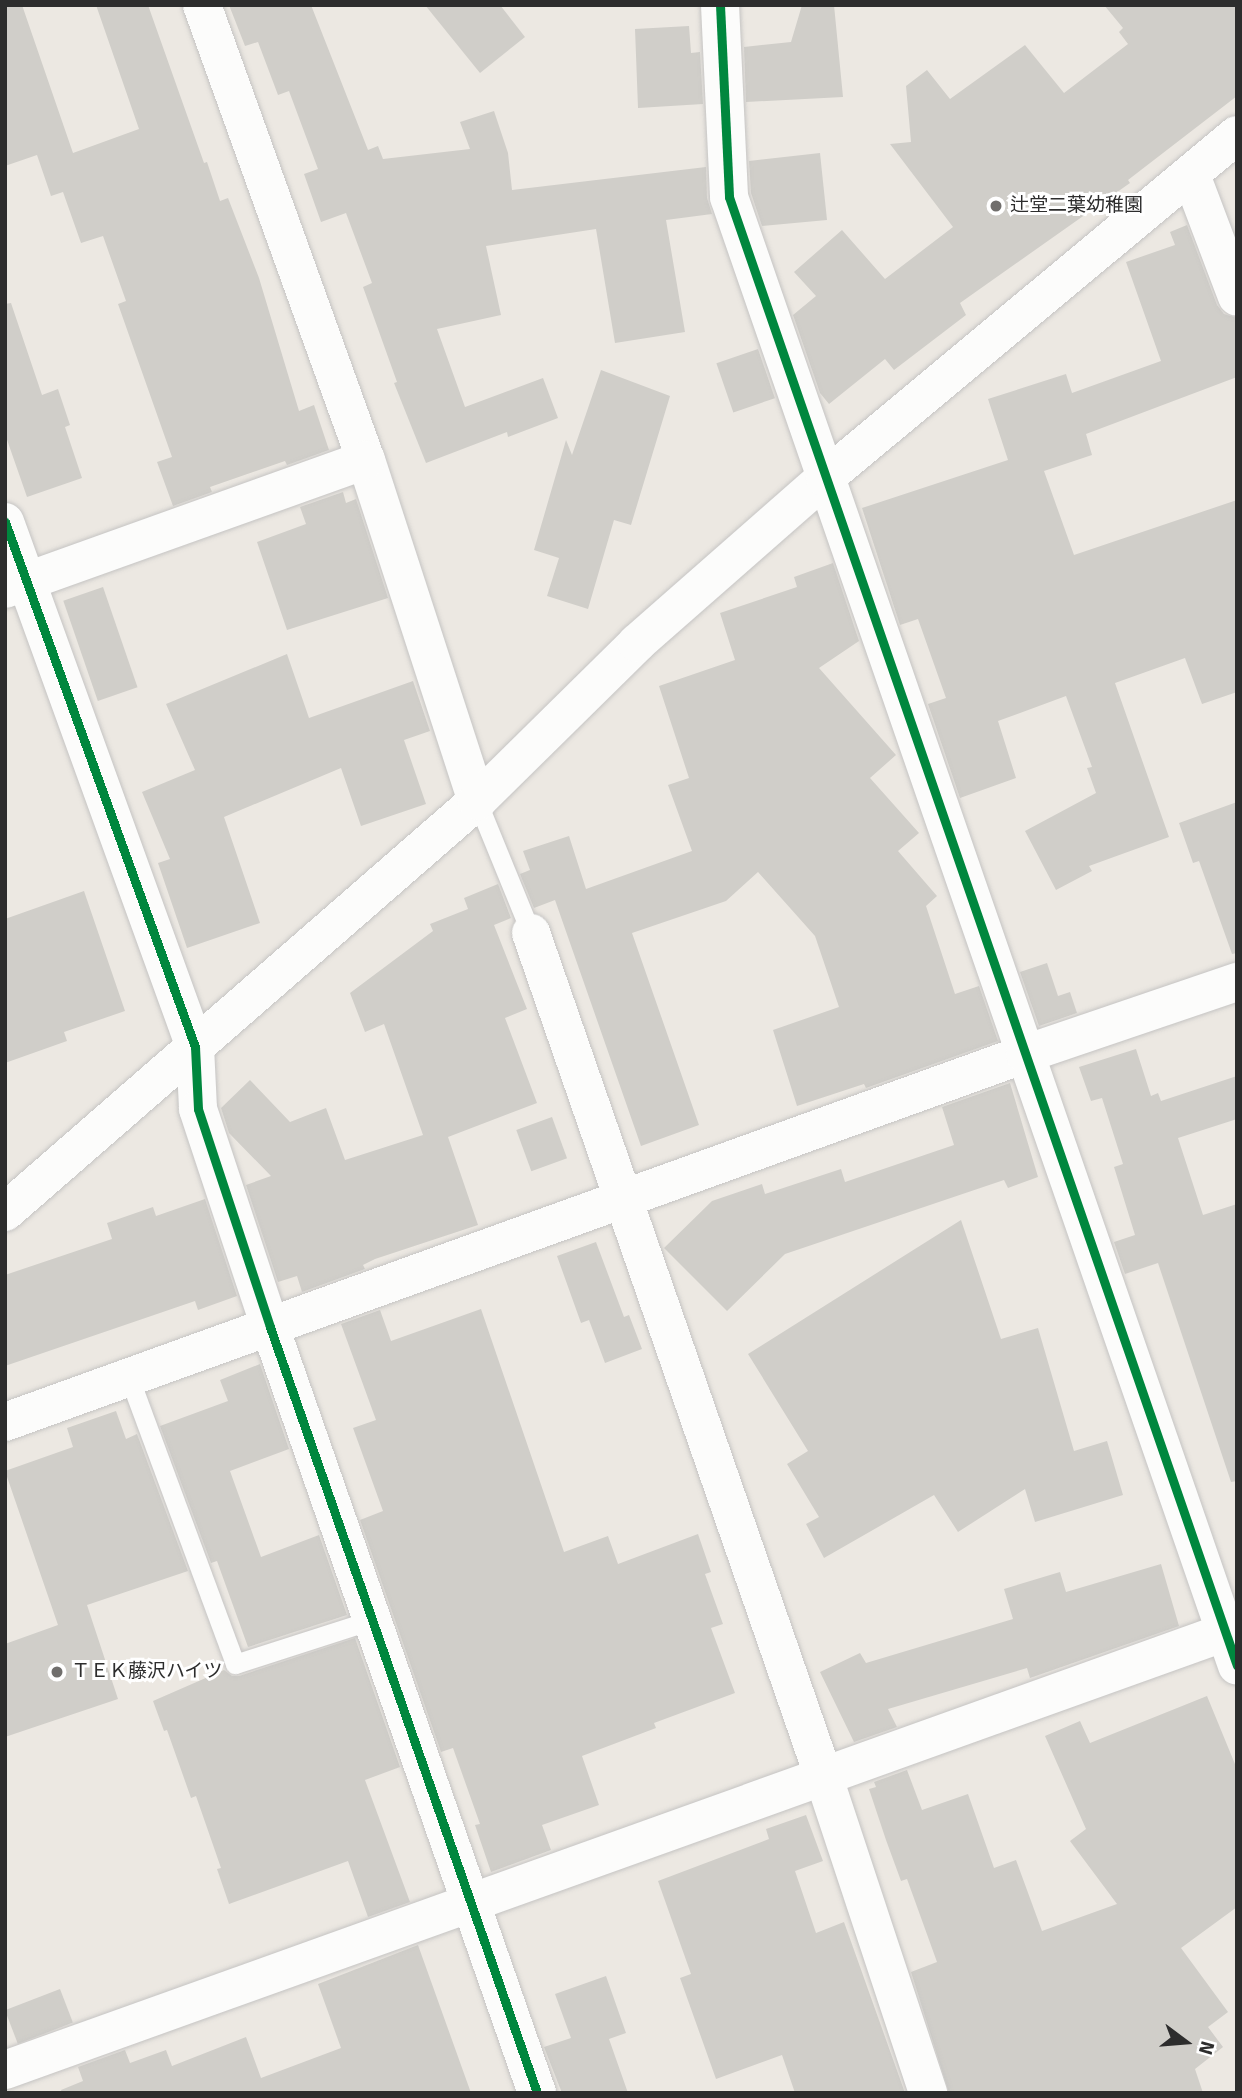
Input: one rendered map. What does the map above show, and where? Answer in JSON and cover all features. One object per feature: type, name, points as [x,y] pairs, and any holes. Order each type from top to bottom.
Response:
[{"type":"street","points":[[202,5],[366,460],[477,802]]},
{"type":"street","points":[[5,2070],[823,1775],[1233,1642],[1025,1054],[729,197],[720,5]]},
{"type":"street","points":[[5,1212],[477,802],[637,643],[825,478],[1237,135]]},
{"type":"street","points":[[1191,175],[1237,297]]},
{"type":"street","points":[[15,585],[366,460]]},
{"type":"street","points":[[5,522],[15,585],[195,1047],[198,1109],[270,1327],[537,2093]]},
{"type":"street","points":[[531,933],[823,1775],[928,2093]]},
{"type":"street","points":[[5,1422],[1025,1054],[1237,982]]},
{"type":"lane","points":[[477,802],[531,933]]},
{"type":"lane","points":[[129,1377],[235,1664],[372,1620]]},
{"type":"building","points":[[5,5],[22,5],[73,153],[139,129],[96,5],[148,5],[204,163],[207,162],[220,201],[228,198],[259,278],[299,411],[314,405],[329,450],[287,465],[285,461],[210,487],[212,492],[173,506],[157,462],[172,457],[118,304],[126,301],[103,236],[81,243],[63,192],[51,196],[37,155],[5,166]]},
{"type":"building","points":[[229,5],[311,5],[368,150],[378,146],[383,159],[470,149],[460,122],[494,111],[508,153],[512,190],[706,167],[707,198],[712,214],[666,220],[685,332],[615,343],[596,229],[486,246],[501,315],[437,329],[465,407],[543,378],[558,418],[508,437],[507,432],[426,463],[394,383],[397,382],[363,287],[372,283],[346,213],[321,222],[304,174],[318,169],[289,91],[278,95],[258,42],[245,46]]},
{"type":"building","points":[[425,5],[500,5],[525,37],[480,73]]},
{"type":"building","points":[[802,5],[834,5],[843,97],[746,102],[744,47],[791,42]]},
{"type":"building","points":[[1104,5],[1237,5],[1237,96],[1128,180],[1130,183],[960,303],[966,315],[894,370],[885,359],[829,404],[820,393],[793,315],[816,296],[794,272],[842,230],[885,279],[953,227],[890,144],[911,142],[906,86],[927,70],[950,99],[1025,45],[1064,93],[1128,44],[1119,32],[1123,28]]},
{"type":"building","points":[[689,26],[691,53],[700,52],[703,104],[638,108],[635,29]]},
{"type":"building","points":[[820,153],[827,220],[762,226],[751,193],[749,161]]},
{"type":"building","points":[[1187,225],[1217,305],[1224,314],[1237,318],[1237,377],[1086,434],[1092,455],[1044,471],[1074,555],[1237,500],[1237,692],[1202,704],[1185,658],[1115,683],[1169,837],[1089,866],[1092,871],[1056,890],[1025,831],[1096,793],[1087,768],[1092,767],[1066,696],[998,721],[1016,778],[960,798],[928,704],[946,698],[918,619],[900,625],[862,508],[1008,460],[988,399],[1066,374],[1072,393],[1161,361],[1126,262],[1175,245],[1170,232]]},
{"type":"building","points":[[11,303],[42,395],[58,389],[70,425],[65,427],[82,478],[27,497],[5,434],[5,304]]},
{"type":"building","points":[[758,349],[775,398],[733,412],[716,363]]},
{"type":"building","points":[[601,370],[670,396],[631,525],[614,520],[588,609],[547,596],[559,558],[534,550],[566,440],[572,455]]},
{"type":"building","points":[[343,492],[346,503],[356,499],[388,598],[287,630],[257,542],[306,524],[300,507]]},
{"type":"building","points":[[833,563],[859,641],[819,668],[896,755],[870,778],[919,833],[898,851],[937,896],[926,906],[955,994],[979,986],[998,1041],[866,1088],[864,1084],[797,1106],[773,1030],[839,1007],[815,936],[758,872],[726,901],[632,933],[699,1125],[641,1146],[555,900],[534,908],[520,874],[530,870],[523,851],[569,836],[586,889],[692,851],[668,785],[689,778],[659,686],[735,660],[720,613],[797,587],[794,577]]},
{"type":"building","points":[[103,587],[138,687],[98,701],[63,601]]},
{"type":"building","points":[[287,654],[309,718],[413,681],[430,731],[404,740],[426,804],[361,826],[341,768],[224,817],[260,923],[187,948],[158,863],[170,859],[142,792],[195,770],[166,704]]},
{"type":"building","points":[[1237,802],[1237,953],[1232,954],[1199,861],[1193,863],[1179,823]]},
{"type":"building","points":[[498,884],[511,918],[494,925],[527,1009],[505,1018],[537,1103],[448,1137],[478,1225],[375,1259],[363,1265],[365,1269],[302,1292],[297,1276],[278,1282],[246,1185],[271,1176],[229,1133],[221,1108],[250,1080],[290,1122],[326,1108],[345,1160],[423,1135],[384,1024],[365,1032],[350,993],[433,931],[430,924],[468,909],[464,898]]},
{"type":"building","points":[[84,891],[125,1011],[64,1032],[67,1041],[5,1063],[5,919]]},
{"type":"building","points":[[1047,963],[1058,996],[1070,992],[1077,1013],[1039,1026],[1020,972]]},
{"type":"building","points":[[1136,1049],[1151,1096],[1158,1093],[1161,1101],[1237,1076],[1237,1119],[1178,1138],[1203,1215],[1237,1204],[1237,1481],[1231,1482],[1158,1263],[1125,1274],[1114,1242],[1135,1235],[1114,1167],[1123,1164],[1102,1098],[1091,1101],[1079,1067]]},
{"type":"building","points":[[1010,1083],[1038,1177],[1008,1188],[1004,1180],[785,1254],[727,1311],[664,1248],[712,1201],[762,1184],[765,1194],[841,1169],[845,1182],[954,1145],[942,1107]]},
{"type":"building","points":[[552,1117],[567,1158],[531,1171],[516,1130]]},
{"type":"building","points":[[205,1199],[237,1296],[198,1310],[195,1301],[5,1366],[5,1275],[112,1239],[107,1223],[153,1207],[156,1216]]},
{"type":"building","points":[[961,1220],[1001,1339],[1038,1328],[1074,1451],[1107,1441],[1123,1495],[1035,1522],[1025,1489],[958,1532],[934,1495],[824,1558],[806,1524],[819,1517],[787,1464],[808,1451],[748,1354]]},
{"type":"building","points":[[596,1242],[624,1317],[629,1315],[642,1349],[605,1363],[589,1320],[581,1323],[557,1256]]},
{"type":"building","points":[[481,1309],[564,1552],[608,1536],[618,1564],[698,1534],[711,1572],[705,1574],[723,1624],[711,1628],[735,1693],[654,1723],[656,1728],[582,1756],[599,1805],[542,1825],[551,1850],[491,1872],[475,1825],[480,1824],[453,1748],[441,1752],[360,1520],[383,1511],[353,1428],[376,1420],[341,1324],[380,1310],[391,1341]]},
{"type":"building","points":[[260,1364],[289,1449],[230,1471],[261,1557],[319,1535],[347,1615],[248,1647],[217,1561],[211,1563],[160,1426],[228,1401],[220,1380]]},
{"type":"building","points":[[116,1411],[126,1439],[137,1434],[188,1571],[87,1605],[118,1699],[5,1737],[5,1644],[58,1625],[5,1471],[73,1447],[67,1428]]},
{"type":"building","points":[[1161,1564],[1179,1626],[1030,1678],[1027,1668],[888,1709],[897,1727],[854,1742],[820,1672],[860,1653],[866,1663],[1013,1619],[1004,1589],[1060,1572],[1066,1592]]},
{"type":"building","points":[[355,1638],[400,1767],[365,1780],[410,1902],[368,1917],[348,1861],[229,1904],[217,1869],[221,1868],[196,1796],[191,1798],[167,1730],[164,1731],[153,1701],[224,1670],[232,1676],[239,1676]]},
{"type":"building","points":[[1207,1696],[1237,1769],[1237,1907],[1181,1948],[1228,2012],[1208,2027],[1223,2047],[1195,2069],[1203,2093],[949,2093],[911,1972],[937,1962],[907,1879],[901,1881],[869,1789],[876,1787],[874,1782],[907,1770],[922,1810],[968,1794],[994,1868],[1016,1860],[1042,1931],[1117,1904],[1070,1841],[1086,1829],[1045,1736],[1080,1721],[1090,1743]]},
{"type":"building","points":[[806,1815],[823,1861],[795,1871],[816,1933],[844,1922],[905,2093],[795,2093],[782,2055],[716,2079],[680,1978],[691,1974],[658,1881],[769,1839],[766,1829]]},
{"type":"building","points":[[418,1945],[471,2093],[62,2093],[61,2090],[83,2081],[78,2067],[125,2050],[130,2063],[166,2050],[172,2066],[246,2037],[261,2078],[341,2048],[318,1984]]},
{"type":"building","points":[[606,1976],[626,2033],[609,2039],[628,2093],[562,2093],[544,2047],[571,2038],[555,1994]]},
{"type":"building","points":[[60,1989],[73,2023],[18,2044],[5,2010]]},
{"type":"cycle path","points":[[720,5],[729,197],[1237,1666]]},
{"type":"cycle path","points":[[5,522],[195,1047],[198,1109],[270,1327],[537,2093]]},
{"type":"place","name":"辻堂二葉幼稚園","points":[[996,206]]},
{"type":"place","name":"ＴＥＫ藤沢ハイツ","points":[[57,1672]]}]
